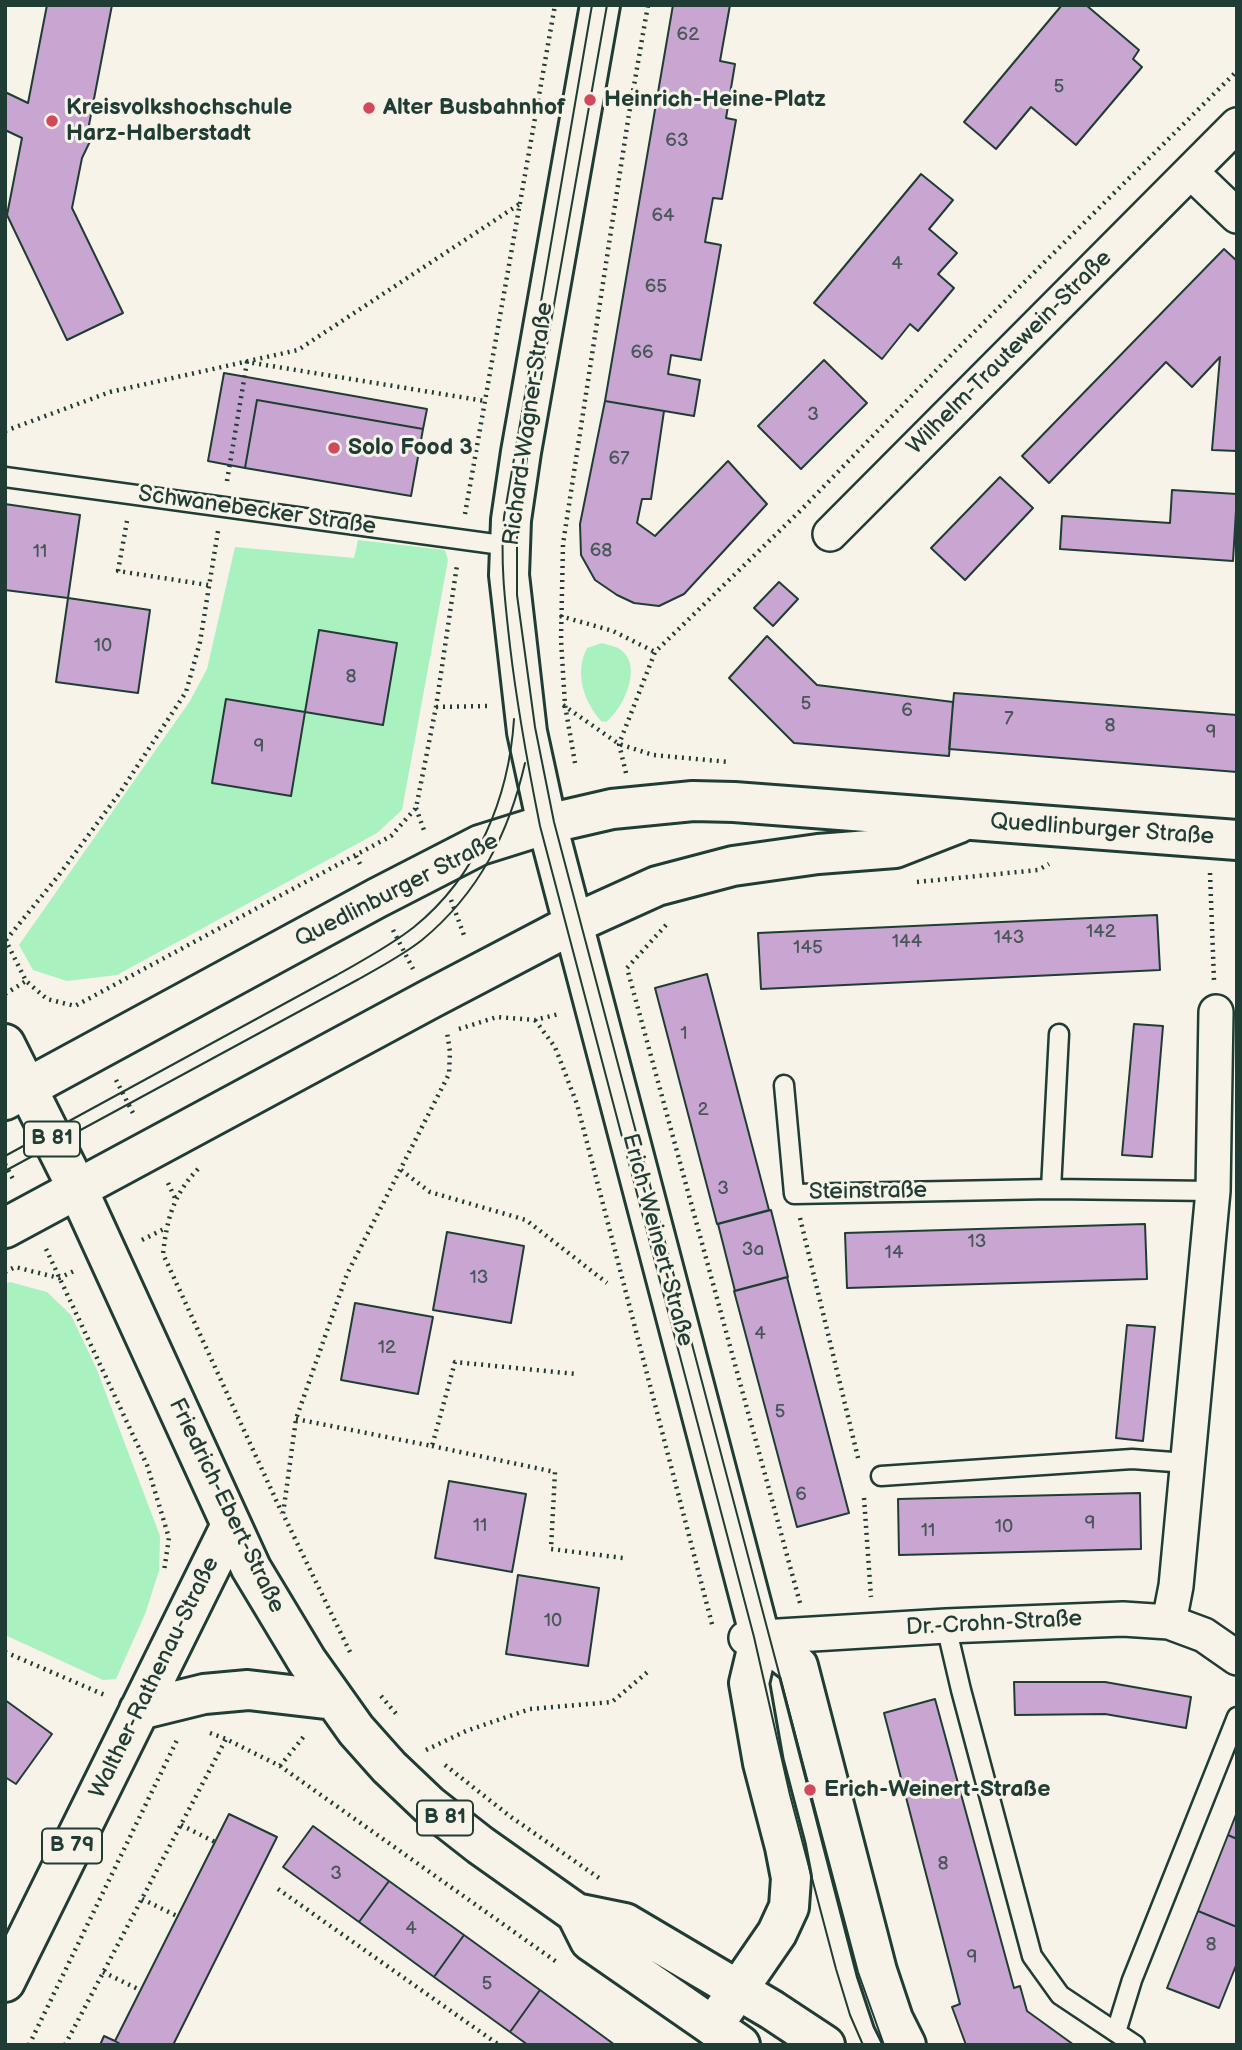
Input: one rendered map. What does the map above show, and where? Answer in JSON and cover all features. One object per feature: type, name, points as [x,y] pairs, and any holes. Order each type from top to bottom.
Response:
[{"type":"main road","name":"Richard-Wagner-Straße","points":[[573,924],[527,732],[509,575],[509,546],[528,405],[600,5]]},
{"type":"main road","name":"Quedlinburger Straße","points":[[16,1094],[437,866],[502,837],[547,824],[635,805],[693,801],[734,802],[967,820],[1218,850]]},
{"type":"main road","name":"Quedlinburger Straße","points":[[5,1228],[430,999],[573,924],[657,886],[733,866],[818,854],[895,848],[967,820]]},
{"type":"main road","name":"Erich-Weinert-Straße","points":[[573,924],[738,1635],[763,1763],[791,1878],[789,1907],[777,1933],[738,1989],[726,2035]]},
{"type":"main road","name":"B 81","points":[[5,1044],[16,1094]]},
{"type":"main road","name":"Friedrich-Ebert-Straße","points":[[16,1094],[78,1190],[251,1568],[279,1616],[356,1730],[429,1805],[576,1913],[625,1923],[738,1989],[825,2045]]},
{"type":"main road","name":"Walther-Rathenau-Straße","points":[[5,1982],[231,1525]]},
{"type":"main road","points":[[738,1635],[798,1666],[877,1970],[893,2019],[906,2045]]},
{"type":"main road","points":[[139,1710],[204,1694],[248,1690],[334,1700]]},
{"type":"main road","name":"Friedrich-Ebert-Straße","points":[[576,1913],[590,1941],[726,2035]]},
{"type":"street","name":"Wilhelm-Trautewein-Straße","points":[[830,534],[1237,125]]},
{"type":"street","points":[[1191,172],[1237,216]]},
{"type":"street","points":[[1169,1622],[1176,1586],[1213,1191],[1216,1012]]},
{"type":"street","name":"Dr.-Crohn-Straße","points":[[738,1635],[1123,1619],[1169,1622],[1204,1635],[1237,1658]]},
{"type":"lane","name":"Schwanebecker Straße","points":[[5,477],[509,546]]},
{"type":"lane","points":[[1052,1189],[1059,1034]]},
{"type":"lane","name":"Steinstraße","points":[[784,1085],[794,1194],[1052,1189],[1213,1191]]},
{"type":"lane","points":[[881,1476],[1132,1459],[1187,1463]]},
{"type":"lane","points":[[946,1626],[1032,1956],[1060,1995],[1135,2045]]},
{"type":"lane","points":[[1116,2032],[1132,1980],[1237,1717]]},
{"type":"path","points":[[247,362],[200,642],[186,692],[121,791],[60,875],[6,940],[26,981],[47,999],[75,1006],[391,836],[416,808],[436,707],[460,541],[555,5]]},
{"type":"path","points":[[648,5],[563,544],[561,616],[565,705],[619,744],[656,652],[803,508],[953,353],[1237,71]]},
{"type":"path","points":[[5,431],[110,392],[298,350],[522,202]]},
{"type":"path","points":[[247,362],[485,401]]},
{"type":"path","points":[[132,493],[118,571],[208,585]]},
{"type":"path","points":[[561,616],[613,631],[656,652]]},
{"type":"path","points":[[416,808],[496,1017]]},
{"type":"path","points":[[1218,850],[1223,875]]},
{"type":"path","points":[[1216,1012],[1218,850]]},
{"type":"path","points":[[283,1514],[296,1419],[346,1275],[449,1074],[447,1033],[356,856]]},
{"type":"path","points":[[917,882],[1038,870],[1058,859]]},
{"type":"path","points":[[667,924],[626,968],[796,1582],[806,1634]]},
{"type":"path","points":[[5,994],[26,981]]},
{"type":"path","points":[[75,1006],[175,1198],[166,1228],[163,1254],[352,1657]]},
{"type":"path","points":[[535,1020],[555,1047],[578,1104],[738,1635]]},
{"type":"path","points":[[401,1170],[430,1192],[526,1220],[607,1283]]},
{"type":"path","points":[[794,1194],[860,1466]]},
{"type":"path","points":[[5,1272],[15,1266],[59,1278],[147,1465],[169,1538],[164,1575]]},
{"type":"path","points":[[432,1446],[455,1362],[576,1374]]},
{"type":"path","points":[[296,1419],[555,1472],[551,1549],[623,1558]]},
{"type":"path","points":[[864,1493],[873,1630]]},
{"type":"path","points":[[5,1653],[139,1710],[181,1731],[29,2045]]},
{"type":"path","points":[[390,1767],[466,1731],[530,1709],[612,1702],[650,1670]]},
{"type":"path","points":[[375,1689],[401,1719]]},
{"type":"path","points":[[203,1731],[226,1738],[280,1766],[563,1967]]},
{"type":"path","points":[[65,2045],[226,1738]]},
{"type":"path","points":[[418,1740],[426,1750],[511,1816],[608,1885]]},
{"type":"path","points":[[181,1825],[215,1842]]},
{"type":"path","points":[[278,1889],[499,2045]]},
{"type":"path","points":[[142,1899],[177,1916]]},
{"type":"path","points":[[103,1972],[141,1990]]},
{"type":"green space","points":[[358,540],[445,550],[448,560],[402,810],[377,833],[117,975],[67,981],[33,970],[19,945],[190,701],[207,669],[235,547],[354,558]]},
{"type":"green space","points":[[602,643],[618,648],[626,655],[631,674],[625,696],[606,722],[601,721],[590,705],[581,677],[587,648]]},
{"type":"green space","points":[[10,1282],[47,1292],[71,1315],[97,1370],[160,1536],[159,1571],[145,1614],[116,1679],[103,1680],[5,1635],[5,1284]]},
{"type":"building","points":[[47,5],[112,5],[88,130],[94,133],[82,158],[72,208],[123,313],[67,340],[7,215],[22,138],[5,130],[5,92],[28,103]]},
{"type":"building","points":[[673,5],[730,5],[720,61],[735,64],[726,118],[736,120],[722,199],[713,198],[705,242],[721,245],[701,360],[671,355],[668,374],[700,380],[694,416],[605,401]]},
{"type":"building","points":[[1062,5],[1086,5],[1139,50],[1133,59],[1142,67],[1076,145],[1031,107],[996,149],[964,122]]},
{"type":"building","points":[[921,174],[953,200],[929,229],[957,253],[938,274],[954,288],[918,331],[910,324],[882,359],[814,303]]},
{"type":"building","points":[[1224,249],[1237,261],[1237,451],[1212,450],[1220,357],[1192,387],[1166,362],[1049,483],[1022,456]]},
{"type":"building","points":[[824,360],[867,403],[801,469],[758,426]]},
{"type":"building","points":[[224,373],[427,409],[423,429],[257,400],[245,468],[208,461]]},
{"type":"building","name":"Solo Food 3","points":[[257,400],[423,429],[411,496],[245,468]]},
{"type":"building","points":[[605,401],[664,411],[651,499],[642,499],[637,523],[655,536],[728,461],[767,504],[684,594],[659,606],[634,603],[617,595],[595,580],[581,555],[580,524]]},
{"type":"building","points":[[1000,477],[1033,508],[965,580],[931,548]]},
{"type":"building","points":[[1172,490],[1237,494],[1233,561],[1060,549],[1062,516],[1170,523]]},
{"type":"building","points":[[5,504],[80,515],[68,598],[5,590]]},
{"type":"building","points":[[779,582],[798,599],[773,626],[754,608]]},
{"type":"building","points":[[68,598],[150,610],[138,693],[56,682]]},
{"type":"building","points":[[319,630],[397,643],[383,725],[305,712]]},
{"type":"building","points":[[767,636],[817,685],[953,702],[949,756],[794,743],[729,678]]},
{"type":"building","points":[[954,693],[1237,715],[1237,772],[949,749]]},
{"type":"building","points":[[226,699],[305,712],[291,796],[212,783]]},
{"type":"building","points":[[1157,915],[1160,970],[761,989],[758,933]]},
{"type":"building","points":[[707,974],[769,1210],[717,1224],[655,988]]},
{"type":"building","points":[[1134,1024],[1163,1026],[1152,1157],[1122,1155]]},
{"type":"building","points":[[771,1210],[788,1277],[735,1291],[718,1224]]},
{"type":"building","points":[[1145,1224],[1147,1279],[847,1288],[845,1233]]},
{"type":"building","points":[[447,1232],[524,1246],[511,1323],[433,1310]]},
{"type":"building","points":[[787,1277],[849,1513],[797,1527],[734,1291]]},
{"type":"building","points":[[355,1303],[433,1317],[418,1394],[341,1380]]},
{"type":"building","points":[[1127,1325],[1155,1327],[1143,1441],[1116,1438]]},
{"type":"building","points":[[449,1481],[526,1494],[512,1572],[435,1558]]},
{"type":"building","points":[[1140,1493],[1141,1549],[899,1555],[898,1499]]},
{"type":"building","points":[[518,1575],[599,1588],[588,1666],[506,1654]]},
{"type":"building","points":[[1014,1682],[1105,1682],[1191,1697],[1186,1728],[1105,1714],[1015,1715]]},
{"type":"building","points":[[935,1699],[1014,1988],[1020,1986],[1027,2011],[1074,2045],[966,2045],[952,2007],[960,2004],[884,1713]]},
{"type":"building","points":[[5,1700],[52,1734],[16,1784],[5,1777]]},
{"type":"building","points":[[1237,1812],[1237,1839],[1228,1835]]},
{"type":"building","points":[[229,1814],[277,1837],[173,2045],[122,2045],[115,2041]]},
{"type":"building","points":[[313,1826],[389,1881],[359,1922],[283,1867]]},
{"type":"building","points":[[1228,1835],[1237,1839],[1237,1927],[1198,1911]]},
{"type":"building","points":[[389,1881],[464,1935],[434,1977],[359,1922]]},
{"type":"building","points":[[1198,1911],[1237,1927],[1237,1963],[1219,2008],[1167,1988]]},
{"type":"building","points":[[464,1935],[540,1990],[510,2032],[434,1977]]},
{"type":"building","points":[[540,1990],[615,2045],[528,2045],[510,2032]]},
{"type":"building","points":[[104,2036],[115,2041],[122,2045],[100,2045]]},
{"type":"tram line","points":[[592,5],[504,517],[504,582],[513,668],[540,826],[754,1637],[790,1795],[836,1969],[850,2015],[863,2045]]},
{"type":"tram line","points":[[607,5],[517,523],[517,595],[535,727],[554,822],[858,1972],[884,2045]]},
{"type":"tram line","points":[[5,1156],[337,975],[386,947],[414,927],[456,884],[486,834],[505,778],[514,719]]},
{"type":"tram line","points":[[5,1171],[359,979],[422,940],[460,902],[489,860],[510,814],[525,763]]},
{"type":"place","name":"Heinrich-Heine-Platz","points":[[590,100]]},
{"type":"place","name":"Alter Busbahnhof","points":[[369,108]]},
{"type":"place","name":"Kreisvolkshochschule Harz-Halberstadt","points":[[52,121]]},
{"type":"place","name":"Solo Food 3","points":[[334,448]]},
{"type":"place","name":"Erich-Weinert-Straße","points":[[810,1790]]}]
